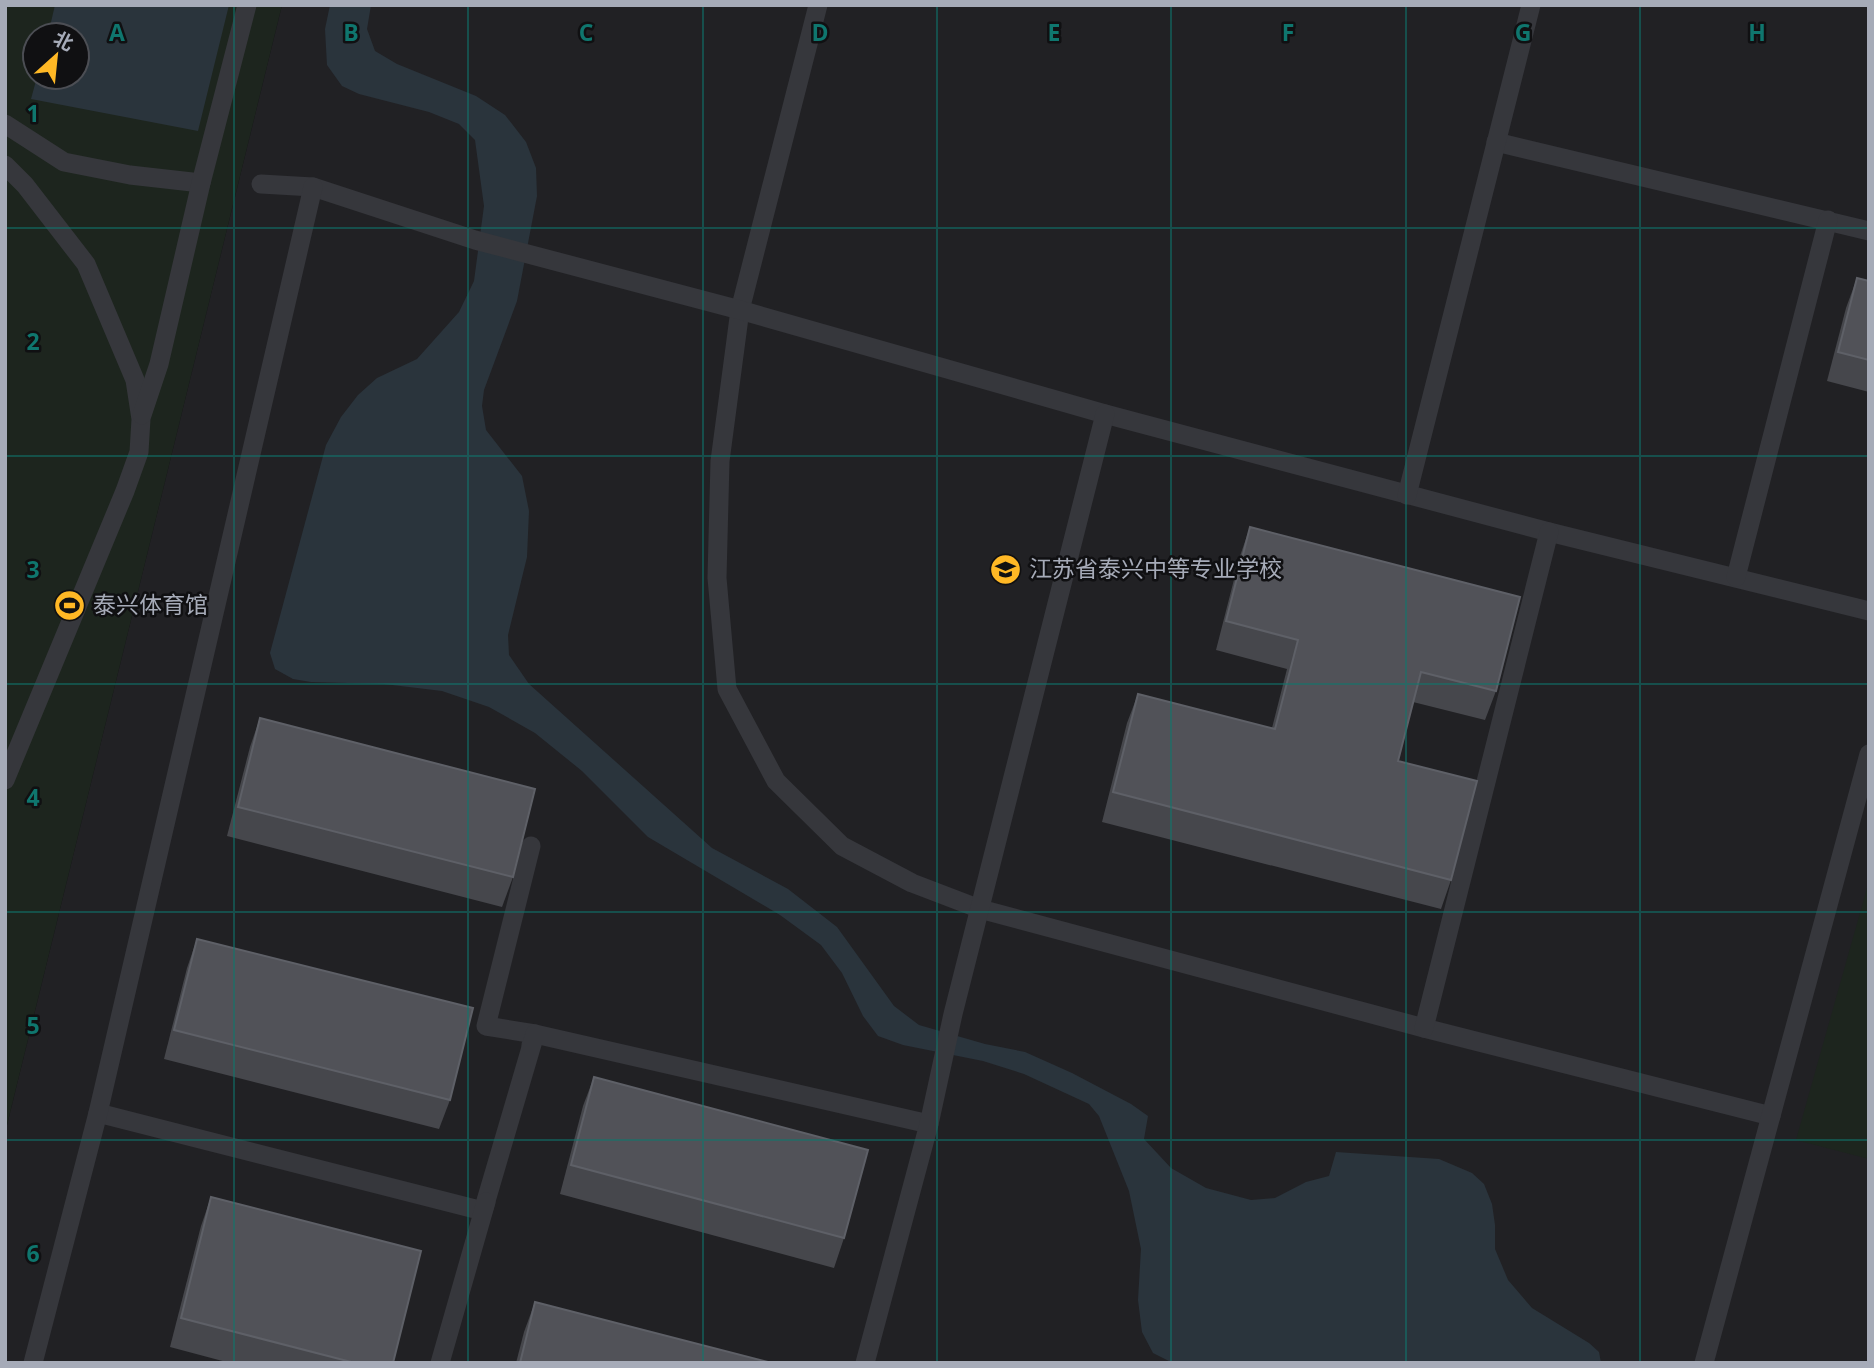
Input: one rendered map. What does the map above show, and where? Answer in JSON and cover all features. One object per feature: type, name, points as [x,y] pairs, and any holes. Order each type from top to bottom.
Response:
[{"type":"lane","points":[[141,419],[159,364],[201,183],[247,5]]},
{"type":"lane","points":[[818,5],[740,310],[720,461],[717,579],[727,689],[776,781],[842,846],[912,883],[980,909],[1424,1028],[1771,1116]]},
{"type":"lane","points":[[1407,495],[1531,5]]},
{"type":"lane","points":[[5,124],[64,162],[130,175],[201,183]]},
{"type":"lane","points":[[1496,142],[1869,231]]},
{"type":"lane","points":[[5,165],[25,185],[86,264],[135,380],[141,419],[139,452],[125,491],[5,780]]},
{"type":"lane","points":[[261,184],[313,187],[475,240],[740,310],[1105,414],[1549,532],[1869,611]]},
{"type":"lane","points":[[33,1363],[98,1112],[313,187]]},
{"type":"lane","points":[[1736,577],[1828,220]]},
{"type":"lane","points":[[865,1363],[929,1124],[953,1014],[1105,414]]},
{"type":"lane","points":[[1424,1028],[1549,532]]},
{"type":"lane","points":[[1704,1363],[1869,754]]},
{"type":"lane","points":[[531,846],[486,1026],[534,1034],[929,1124]]},
{"type":"lane","points":[[98,1112],[483,1211],[534,1034]]},
{"type":"lane","points":[[440,1363],[534,1034]]},
{"type":"shaded area","name":"泰兴体育馆","points":[[5,5],[282,5],[5,1133]]},
{"type":"shaded area","points":[[55,5],[229,5],[198,131],[31,99],[33,91],[91,91],[91,21],[51,21]]},
{"type":"shaded area","name":"江苏省泰兴中等专业学校","points":[[282,5],[1869,5],[1869,1363],[5,1363],[5,1133]]},
{"type":"shaded area","points":[[330,5],[371,5],[367,29],[375,51],[397,64],[476,96],[505,115],[526,142],[536,168],[537,196],[517,301],[484,390],[482,406],[486,430],[522,476],[529,511],[527,557],[508,635],[509,655],[529,684],[712,848],[788,889],[837,927],[894,1006],[919,1025],[985,1044],[1025,1052],[1131,1104],[1148,1116],[1144,1139],[1171,1168],[1206,1188],[1251,1200],[1275,1198],[1306,1182],[1329,1176],[1336,1152],[1439,1159],[1472,1173],[1484,1184],[1492,1204],[1495,1249],[1508,1280],[1532,1308],[1589,1343],[1599,1352],[1601,1363],[1173,1363],[1153,1353],[1142,1332],[1138,1300],[1141,1249],[1129,1191],[1099,1116],[1089,1104],[1024,1074],[983,1061],[903,1045],[878,1036],[863,1016],[842,973],[821,945],[780,915],[648,837],[582,771],[535,733],[489,707],[442,691],[384,684],[311,682],[293,679],[275,669],[270,653],[326,445],[341,417],[358,395],[377,378],[417,359],[459,312],[474,281],[484,206],[475,140],[459,124],[429,112],[359,94],[342,86],[327,65],[325,29]]},
{"type":"shaded area","points":[[1869,881],[1869,1159],[1796,1140]]},
{"type":"building","points":[[1857,278],[1869,281],[1869,360],[1838,352]]},
{"type":"building","points":[[1250,527],[1520,597],[1496,691],[1421,672],[1398,761],[1477,781],[1451,880],[1113,792],[1138,694],[1275,729],[1298,640],[1226,621]]},
{"type":"building","points":[[260,718],[535,789],[513,877],[238,807]]},
{"type":"building","points":[[197,939],[473,1008],[450,1100],[174,1030]]},
{"type":"building","points":[[594,1077],[868,1150],[844,1238],[571,1165]]},
{"type":"building","points":[[211,1197],[421,1251],[393,1363],[355,1363],[181,1318]]},
{"type":"building","points":[[535,1302],[772,1363],[520,1363]]},
{"type":"place","name":"江苏省泰兴中等专业学校","points":[[1006,569]]},
{"type":"place","name":"泰兴体育馆","points":[[70,605]]}]
